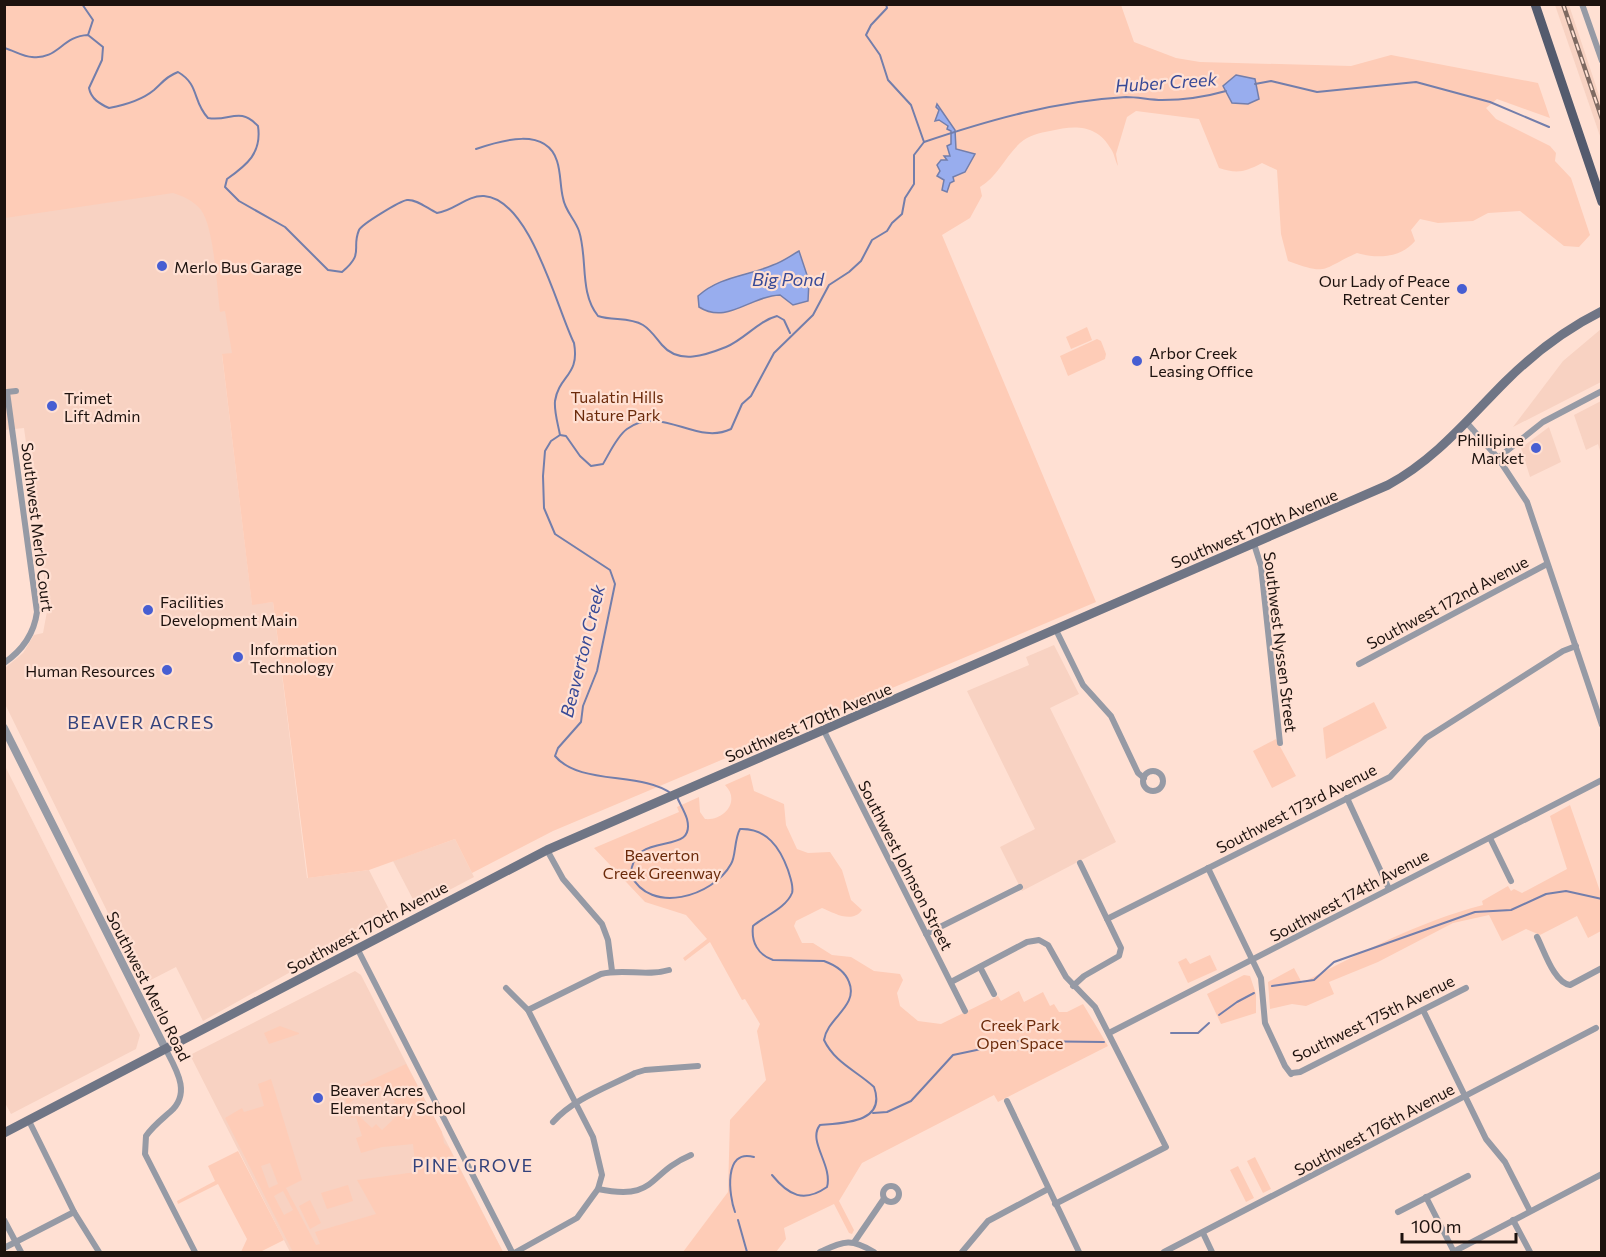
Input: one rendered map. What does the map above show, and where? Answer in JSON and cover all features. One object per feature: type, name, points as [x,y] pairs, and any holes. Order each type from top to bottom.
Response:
[{"type":"main road","points":[[1535,4],[1602,202]]},
{"type":"main road","name":"Southwest 170th Avenue","points":[[4,1133],[547,850],[1254,544],[1401,478],[1432,455],[1467,423],[1526,362],[1602,311]]},
{"type":"street","points":[[1582,4],[1602,61]]},
{"type":"street","name":"Southwest Merlo Court","points":[[4,663],[26,643],[32,633],[37,612],[7,392],[16,391]]},
{"type":"street","points":[[1498,458],[1542,422],[1602,391]]},
{"type":"street","points":[[1467,423],[1498,458],[1527,502],[1602,725]]},
{"type":"street","name":"Southwest Nyssen Street","points":[[1254,544],[1261,566],[1280,743]]},
{"type":"street","name":"Southwest 172nd Avenue","points":[[1359,664],[1547,564]]},
{"type":"street","points":[[1056,630],[1083,685],[1111,716],[1138,773],[1144,778]]},
{"type":"street","name":"Southwest 173rd Avenue","points":[[1107,919],[1390,777],[1421,742],[1433,733],[1563,651],[1575,646]]},
{"type":"street","name":"Southwest Merlo Road","points":[[4,728],[181,1081],[181,1096],[173,1110],[146,1136],[145,1154],[195,1252]]},
{"type":"street","name":"Southwest Johnson Street","points":[[824,731],[965,1011]]},
{"type":"street","name":"Southwest 174th Avenue","points":[[1109,1033],[1602,780]]},
{"type":"street","points":[[1347,798],[1389,889]]},
{"type":"street","points":[[1490,838],[1511,881]]},
{"type":"street","points":[[547,850],[562,879],[602,924],[609,946],[612,971]]},
{"type":"street","points":[[1073,986],[1084,976],[1120,953],[1120,944],[1080,863]]},
{"type":"street","points":[[1208,868],[1254,960]]},
{"type":"street","points":[[926,934],[1020,886]]},
{"type":"street","points":[[1537,937],[1558,978],[1564,984],[1570,985],[1602,968]]},
{"type":"street","points":[[951,982],[1027,942],[1039,940],[1048,945],[1073,986],[1095,1006],[1166,1147],[1055,1204]]},
{"type":"street","points":[[357,948],[514,1252],[577,1218],[598,1189],[602,1175],[593,1137],[528,1010],[506,988]]},
{"type":"street","name":"Southwest 175th Avenue","points":[[1254,960],[1265,994],[1265,1023],[1287,1071],[1292,1074],[1466,988]]},
{"type":"street","points":[[980,967],[994,994]]},
{"type":"street","points":[[528,1010],[594,977],[612,971],[652,975],[669,970]]},
{"type":"street","points":[[1423,1010],[1486,1139],[1505,1162],[1530,1211]]},
{"type":"street","name":"Southwest 176th Avenue","points":[[1167,1252],[1596,1028]]},
{"type":"street","points":[[553,1122],[561,1112],[645,1070],[698,1066]]},
{"type":"street","points":[[1007,1101],[1079,1252]]},
{"type":"street","points":[[28,1121],[74,1212],[99,1252]]},
{"type":"street","points":[[598,1189],[620,1194],[636,1192],[650,1185],[676,1161],[691,1155]]},
{"type":"street","points":[[1426,1197],[1453,1252],[1602,1174]]},
{"type":"street","points":[[1398,1212],[1468,1176]]},
{"type":"street","points":[[962,1252],[988,1221],[1048,1190]]},
{"type":"street","points":[[855,1241],[883,1200]]},
{"type":"street","points":[[4,1248],[74,1212]]},
{"type":"street","points":[[4,1220],[21,1252]]},
{"type":"street","points":[[1513,1220],[1530,1252]]},
{"type":"street","points":[[1203,1233],[1212,1252]]},
{"type":"street","points":[[820,1252],[842,1242],[855,1241],[874,1252]]},
{"type":"shaded area","points":[[1555,5],[1569,5],[1601,101],[1601,139]]},
{"type":"shaded area","points":[[221,180],[242,352],[222,355],[252,604],[273,602],[307,878],[369,870],[392,915],[203,1021],[176,967],[143,984],[5,704],[5,668],[23,653],[34,635],[43,633],[48,606],[24,428],[5,430],[4,211]]},
{"type":"shaded area","points":[[1601,329],[1601,382],[1513,427],[1563,361]]},
{"type":"shaded area","points":[[1601,401],[1601,454],[1598,444],[1586,450],[1574,415]]},
{"type":"shaded area","points":[[1549,427],[1561,462],[1530,477],[1521,448]]},
{"type":"shaded area","points":[[1054,645],[1079,694],[1050,708],[1116,842],[1022,891],[1000,847],[1035,829],[967,691],[1029,665],[1026,657]]},
{"type":"shaded area","points":[[4,764],[140,1035],[136,1049],[11,1114],[4,1101]]},
{"type":"shaded area","points":[[455,839],[474,877],[417,907],[393,861]]},
{"type":"shaded area","name":"Beaver Acres Elementary School","points":[[355,971],[361,975],[503,1252],[290,1252],[190,1055]]},
{"type":"green space","name":"Tualatin Hills Nature Park","points":[[4,5],[1121,5],[1134,42],[1176,58],[1200,62],[1351,66],[1391,55],[1538,83],[1550,118],[1497,99],[1486,108],[1496,119],[1550,146],[1556,153],[1555,161],[1571,178],[1590,235],[1579,247],[1564,246],[1520,211],[1488,213],[1473,221],[1438,223],[1420,219],[1411,230],[1415,241],[1403,251],[1388,256],[1357,253],[1324,269],[1311,268],[1288,261],[1281,234],[1277,170],[1262,163],[1241,171],[1219,168],[1199,119],[1136,111],[1127,117],[1116,154],[1118,166],[1105,141],[1099,135],[1084,128],[1059,129],[1027,138],[980,187],[982,196],[970,218],[942,235],[1096,602],[553,831],[472,873],[455,839],[369,870],[308,878],[273,602],[252,605],[222,354],[232,353],[225,311],[220,312],[212,243],[205,218],[195,204],[173,193],[5,218]],"holes":[[[1255,79],[1259,99],[1225,92]]]},
{"type":"green space","points":[[1087,327],[1092,340],[1071,349],[1066,337]]},
{"type":"green space","points":[[1097,339],[1101,341],[1106,354],[1105,359],[1068,376],[1060,356]]},
{"type":"green space","points":[[1374,702],[1387,728],[1326,759],[1323,728]]},
{"type":"green space","points":[[1276,739],[1296,776],[1272,788],[1253,751]]},
{"type":"green space","points":[[750,774],[754,791],[784,804],[786,825],[797,849],[808,853],[830,852],[842,870],[851,900],[862,910],[848,917],[822,908],[796,921],[794,926],[802,943],[813,943],[832,955],[851,957],[874,971],[900,974],[903,980],[897,993],[900,1006],[918,1021],[941,1024],[998,996],[1001,1001],[1019,991],[1024,1002],[1043,992],[1050,1006],[1054,1004],[1059,1012],[1067,1012],[1083,1004],[1108,1046],[998,1102],[994,1095],[862,1163],[839,1201],[854,1230],[852,1234],[849,1233],[834,1204],[784,1228],[786,1239],[776,1252],[683,1252],[728,1192],[730,1120],[766,1080],[757,1031],[760,1024],[745,999],[742,1000],[710,942],[685,961],[683,958],[707,939],[686,915],[645,902],[594,848],[679,812],[677,807],[699,797],[700,812],[705,819],[718,817],[728,809],[731,803],[730,791],[725,785]]},
{"type":"green space","points":[[1570,805],[1601,894],[1601,931],[1588,938],[1577,916],[1540,935],[1526,929],[1502,941],[1489,915],[1453,923],[1378,962],[1329,982],[1334,994],[1306,1006],[1292,1004],[1270,1009],[1268,982],[1294,968],[1302,983],[1413,929],[1483,905],[1482,901],[1508,886],[1511,891],[1514,889],[1522,893],[1567,869],[1550,816]]},
{"type":"green space","points":[[1210,955],[1217,970],[1188,983],[1178,962],[1186,958],[1190,964]]},
{"type":"green space","points":[[1244,975],[1250,976],[1256,994],[1256,1013],[1221,1024],[1207,994]]},
{"type":"green space","points":[[280,1026],[299,1034],[269,1044],[264,1033]]},
{"type":"green space","points":[[406,1064],[442,1132],[444,1143],[449,1148],[503,1252],[293,1252],[225,1118],[242,1108],[244,1112],[264,1106],[258,1084],[271,1079],[302,1180],[286,1188],[316,1245],[320,1244],[315,1232],[376,1214],[357,1180],[416,1172],[413,1144],[382,1147],[361,1153],[356,1138],[362,1136],[356,1117],[351,1118],[348,1110],[355,1107],[361,1112],[358,1115],[372,1128],[376,1124],[382,1130],[400,1113],[392,1106],[395,1101],[382,1089],[374,1098],[369,1093],[366,1096],[362,1093],[347,1105],[343,1093]],"holes":[[[270,1163],[278,1184],[269,1188],[261,1166]],[[283,1191],[293,1210],[284,1215],[274,1196]]]},
{"type":"green space","points":[[238,1151],[284,1240],[260,1252],[241,1252],[247,1239],[218,1184],[178,1204],[177,1201],[215,1181],[208,1166]]},
{"type":"green space","points":[[1255,1157],[1271,1189],[1263,1193],[1247,1161]]},
{"type":"green space","points":[[1238,1166],[1254,1198],[1246,1202],[1230,1170]]},
{"type":"green space","points":[[348,1185],[353,1201],[327,1209],[321,1193]]},
{"type":"green space","points":[[310,1200],[321,1223],[310,1229],[299,1206]]},
{"type":"water","points":[[1236,75],[1255,79],[1259,99],[1248,104],[1232,103],[1223,86]]},
{"type":"water","points":[[937,104],[955,130],[956,149],[975,154],[965,172],[953,177],[954,181],[950,183],[947,192],[942,190],[944,180],[937,176],[940,171],[937,165],[941,160],[947,160],[944,156],[950,156],[947,146],[951,144],[951,131],[939,120],[935,121],[939,110],[936,107]]},
{"type":"water","name":"Big Pond","points":[[799,251],[809,281],[808,301],[793,305],[780,295],[719,313],[709,312],[699,307],[698,296],[715,284],[764,269]]},
{"type":"waterway","points":[[82,4],[93,20],[88,35]]},
{"type":"waterway","name":"Beaverton Creek","points":[[886,4],[887,8],[871,25],[866,35],[880,55],[888,80],[911,105],[924,142]]},
{"type":"waterway","points":[[4,48],[25,56],[41,57],[54,52],[72,39],[88,35],[103,47],[102,60],[89,88],[99,103],[109,108],[127,104],[149,94],[168,77],[178,72],[190,82],[208,118],[240,116],[251,120],[258,126],[258,144],[247,163],[227,179],[225,187],[239,201],[285,227],[328,270],[342,272],[349,266],[355,255],[359,230],[403,201],[415,201],[437,213],[478,196],[500,202],[515,215],[528,234],[540,257],[574,343],[575,354],[572,369],[560,386],[555,401],[560,435]]},
{"type":"waterway","name":"Huber Creek","points":[[1255,84],[1271,81],[1317,92],[1416,82],[1490,102],[1549,127]]},
{"type":"waterway","name":"Huber Creek","points":[[924,142],[973,126],[1048,107],[1126,97],[1178,99],[1226,91]]},
{"type":"waterway","points":[[476,149],[498,142],[522,139],[533,140],[551,150],[557,161],[564,203],[579,231],[588,297],[598,316],[643,325],[669,351],[684,357],[710,353],[726,347],[770,318],[777,316],[784,320],[790,333]]},
{"type":"waterway","name":"Beaverton Creek","points":[[560,435],[566,436],[580,456],[591,466],[603,464],[623,432],[640,423],[666,422],[705,433],[718,433],[731,429],[742,404],[751,396],[774,353],[813,315],[829,285],[861,261],[872,240],[887,231],[902,214],[905,198],[914,184],[914,155],[924,142]]},
{"type":"waterway","name":"Beaverton Creek","points":[[560,435],[551,441],[545,451],[544,508],[555,534],[610,570],[615,584],[597,671],[583,706],[581,722],[558,748],[555,756],[566,765],[580,771],[645,783],[672,794]]},
{"type":"waterway","name":"Beaverton Creek","points":[[677,797],[687,819],[688,831],[683,838],[652,847],[642,852],[634,860],[631,875],[640,887],[652,895],[666,898],[696,893],[722,876],[731,864],[740,829],[758,832],[771,841],[781,854],[792,882],[792,893],[785,903],[753,926],[753,937],[757,947],[763,955],[773,960],[824,961],[832,964],[845,975],[849,982],[850,998],[826,1032],[824,1040],[840,1061],[874,1087],[876,1099],[874,1108],[869,1114],[851,1122],[820,1125],[816,1138],[827,1170],[827,1187],[811,1195],[797,1195],[785,1188],[772,1175]]},
{"type":"waterway","points":[[1272,986],[1314,980],[1334,962],[1475,912],[1511,910],[1546,894],[1566,891],[1602,899]]},
{"type":"waterway","points":[[1219,1015],[1254,993]]},
{"type":"waterway","points":[[1171,1033],[1198,1033],[1209,1023]]},
{"type":"waterway","points":[[873,1113],[887,1112],[911,1101],[953,1055],[1019,1041],[1104,1042]]},
{"type":"waterway","name":"Beaverton Creek","points":[[735,1212],[730,1185],[733,1166],[744,1156],[754,1157]]},
{"type":"waterway","name":"Beaverton Creek","points":[[738,1220],[747,1252]]},
{"type":"railway","points":[[1563,4],[1602,119]]},
{"type":"place","name":"Merlo Bus Garage","points":[[162,266]]},
{"type":"place","name":"Our Lady of Peace Retreat Center","points":[[1462,289]]},
{"type":"place","name":"Arbor Creek Leasing Office","points":[[1137,361]]},
{"type":"place","name":"Trimet Lift Admin","points":[[52,406]]},
{"type":"place","name":"Phillipine Market","points":[[1536,448]]},
{"type":"place","name":"Facilities Development Main","points":[[148,610]]},
{"type":"place","name":"Information Technology","points":[[238,657]]},
{"type":"place","name":"Human Resources","points":[[167,670]]},
{"type":"place","name":"Beaver Acres Elementary School","points":[[318,1098]]},
{"type":"district","name":"BEAVER ACRES","points":[[141,722]]},
{"type":"district","name":"PINE GROVE","points":[[473,1165]]},
{"type":"park label","name":"Beaverton Creek Greenway","points":[[662,863]]},
{"type":"park label","name":"Creek Park Open Space","points":[[1020,1033]]}]
